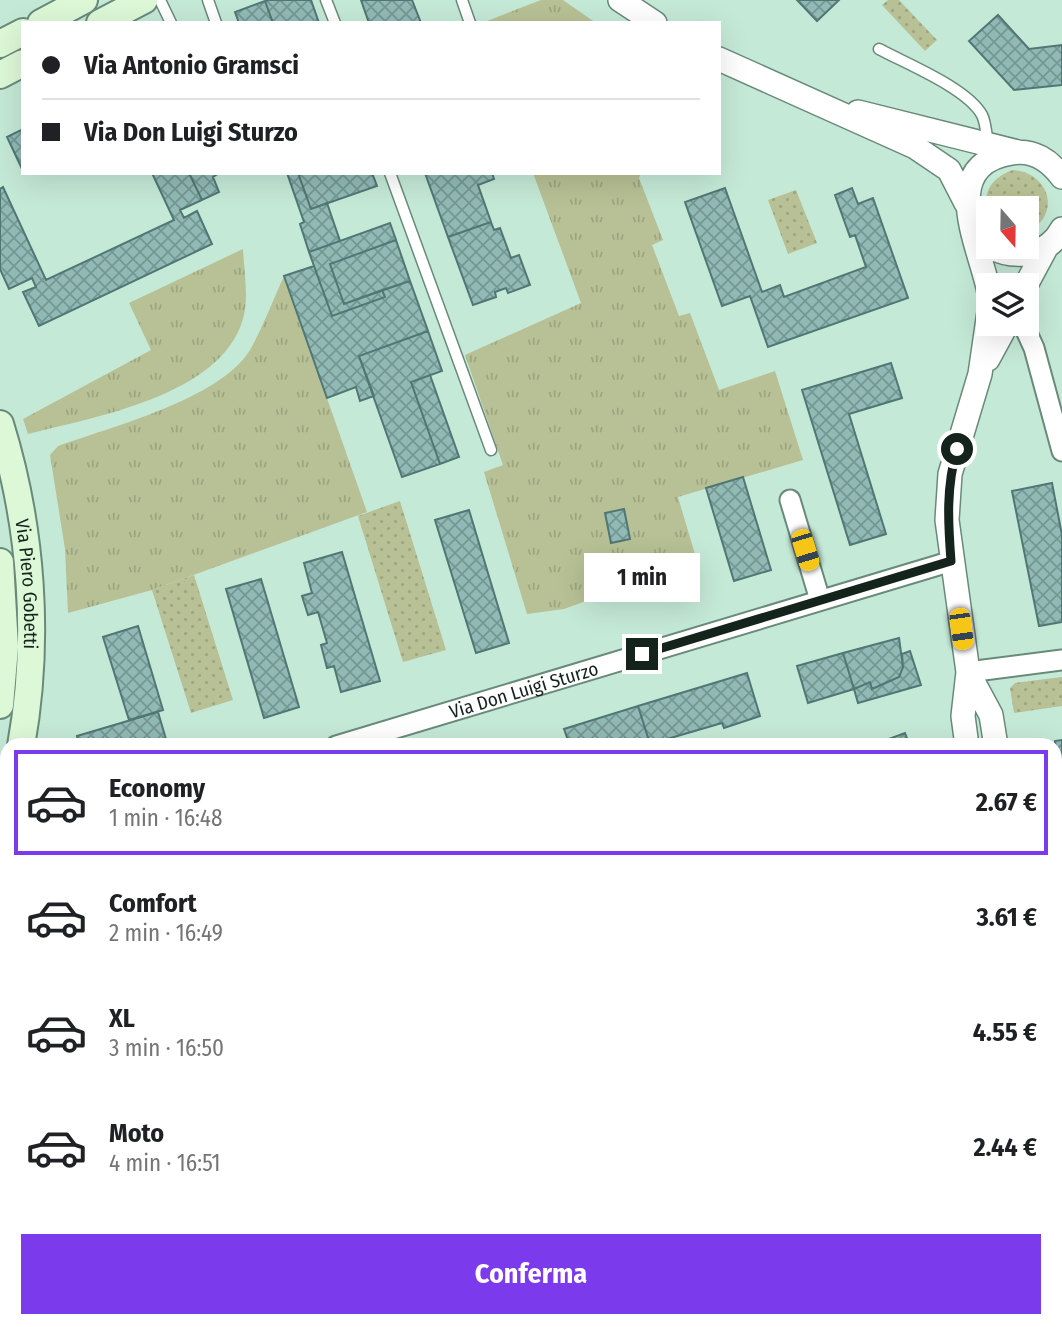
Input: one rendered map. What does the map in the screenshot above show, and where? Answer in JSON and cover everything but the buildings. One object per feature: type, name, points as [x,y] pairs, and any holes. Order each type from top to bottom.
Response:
[{"type":"main road","points":[[45,21],[84,0]]},
{"type":"main road","points":[[104,21],[144,0]]},
{"type":"main road","points":[[0,44],[21,33]]},
{"type":"main road","points":[[0,75],[21,64]]},
{"type":"main road","name":"Via Piero Gobetti","points":[[0,424],[17,492],[30,586],[32,663],[22,738]]},
{"type":"main road","name":"Via Piero Gobetti","points":[[0,562],[5,647],[0,705]]},
{"type":"street","points":[[620,0],[652,21]]},
{"type":"street","points":[[721,60],[915,147],[949,170],[966,203],[968,219],[976,230]]},
{"type":"street","points":[[807,100],[1053,160],[1062,177]]},
{"type":"street","points":[[966,203],[976,173],[988,161],[1002,154],[1018,152]]},
{"type":"street","points":[[1040,248],[1058,236]]},
{"type":"street","points":[[1034,273],[1058,236]]},
{"type":"street","points":[[966,738],[963,716],[968,671],[947,520],[950,474],[981,374],[986,336]]},
{"type":"street","points":[[981,374],[1001,336]]},
{"type":"street","points":[[1028,336],[1061,447]]},
{"type":"street","points":[[790,500],[820,600]]},
{"type":"street","name":"Via Don Luigi Sturzo","points":[[363,738],[951,561]]},
{"type":"street","points":[[968,671],[1062,660]]},
{"type":"street","points":[[968,671],[991,715],[995,738]]},
{"type":"lane","points":[[160,0],[170,21]]},
{"type":"lane","points":[[208,0],[215,21]]},
{"type":"lane","points":[[326,0],[334,21]]},
{"type":"lane","points":[[462,0],[469,21]]},
{"type":"lane","points":[[879,49],[974,104],[983,117],[988,143]]},
{"type":"lane","points":[[391,175],[491,450]]},
{"type":"green space","points":[[541,0],[563,0],[593,21],[487,21]]},
{"type":"green space","points":[[888,0],[899,0],[937,40],[925,51],[882,5]]},
{"type":"green space","points":[[1013,170],[1026,173],[1043,186],[1048,206],[1040,222],[1040,196],[987,196],[994,182]]},
{"type":"green space","points":[[534,175],[640,175],[639,178],[663,240],[652,245],[679,316],[690,313],[719,390],[775,371],[803,460],[678,497],[697,561],[564,609],[527,614],[484,472],[503,465],[465,355],[581,303]]},
{"type":"green space","points":[[796,190],[817,243],[788,254],[768,200]]},
{"type":"green space","points":[[243,249],[246,294],[243,319],[230,345],[209,367],[183,385],[152,399],[86,420],[28,434],[23,419],[151,350],[129,303]]},
{"type":"green space","points":[[284,276],[367,512],[152,590],[68,613],[65,549],[50,455],[58,446],[163,409],[215,383],[250,350]]},
{"type":"green space","points":[[400,501],[446,650],[403,662],[358,516]]},
{"type":"green space","points":[[194,575],[233,700],[191,713],[152,590]]},
{"type":"green space","points":[[1062,677],[1062,706],[1014,713],[1010,688],[1015,683]]},
{"type":"route","points":[[642,654],[951,561],[947,520],[950,474],[957,449]]}]
